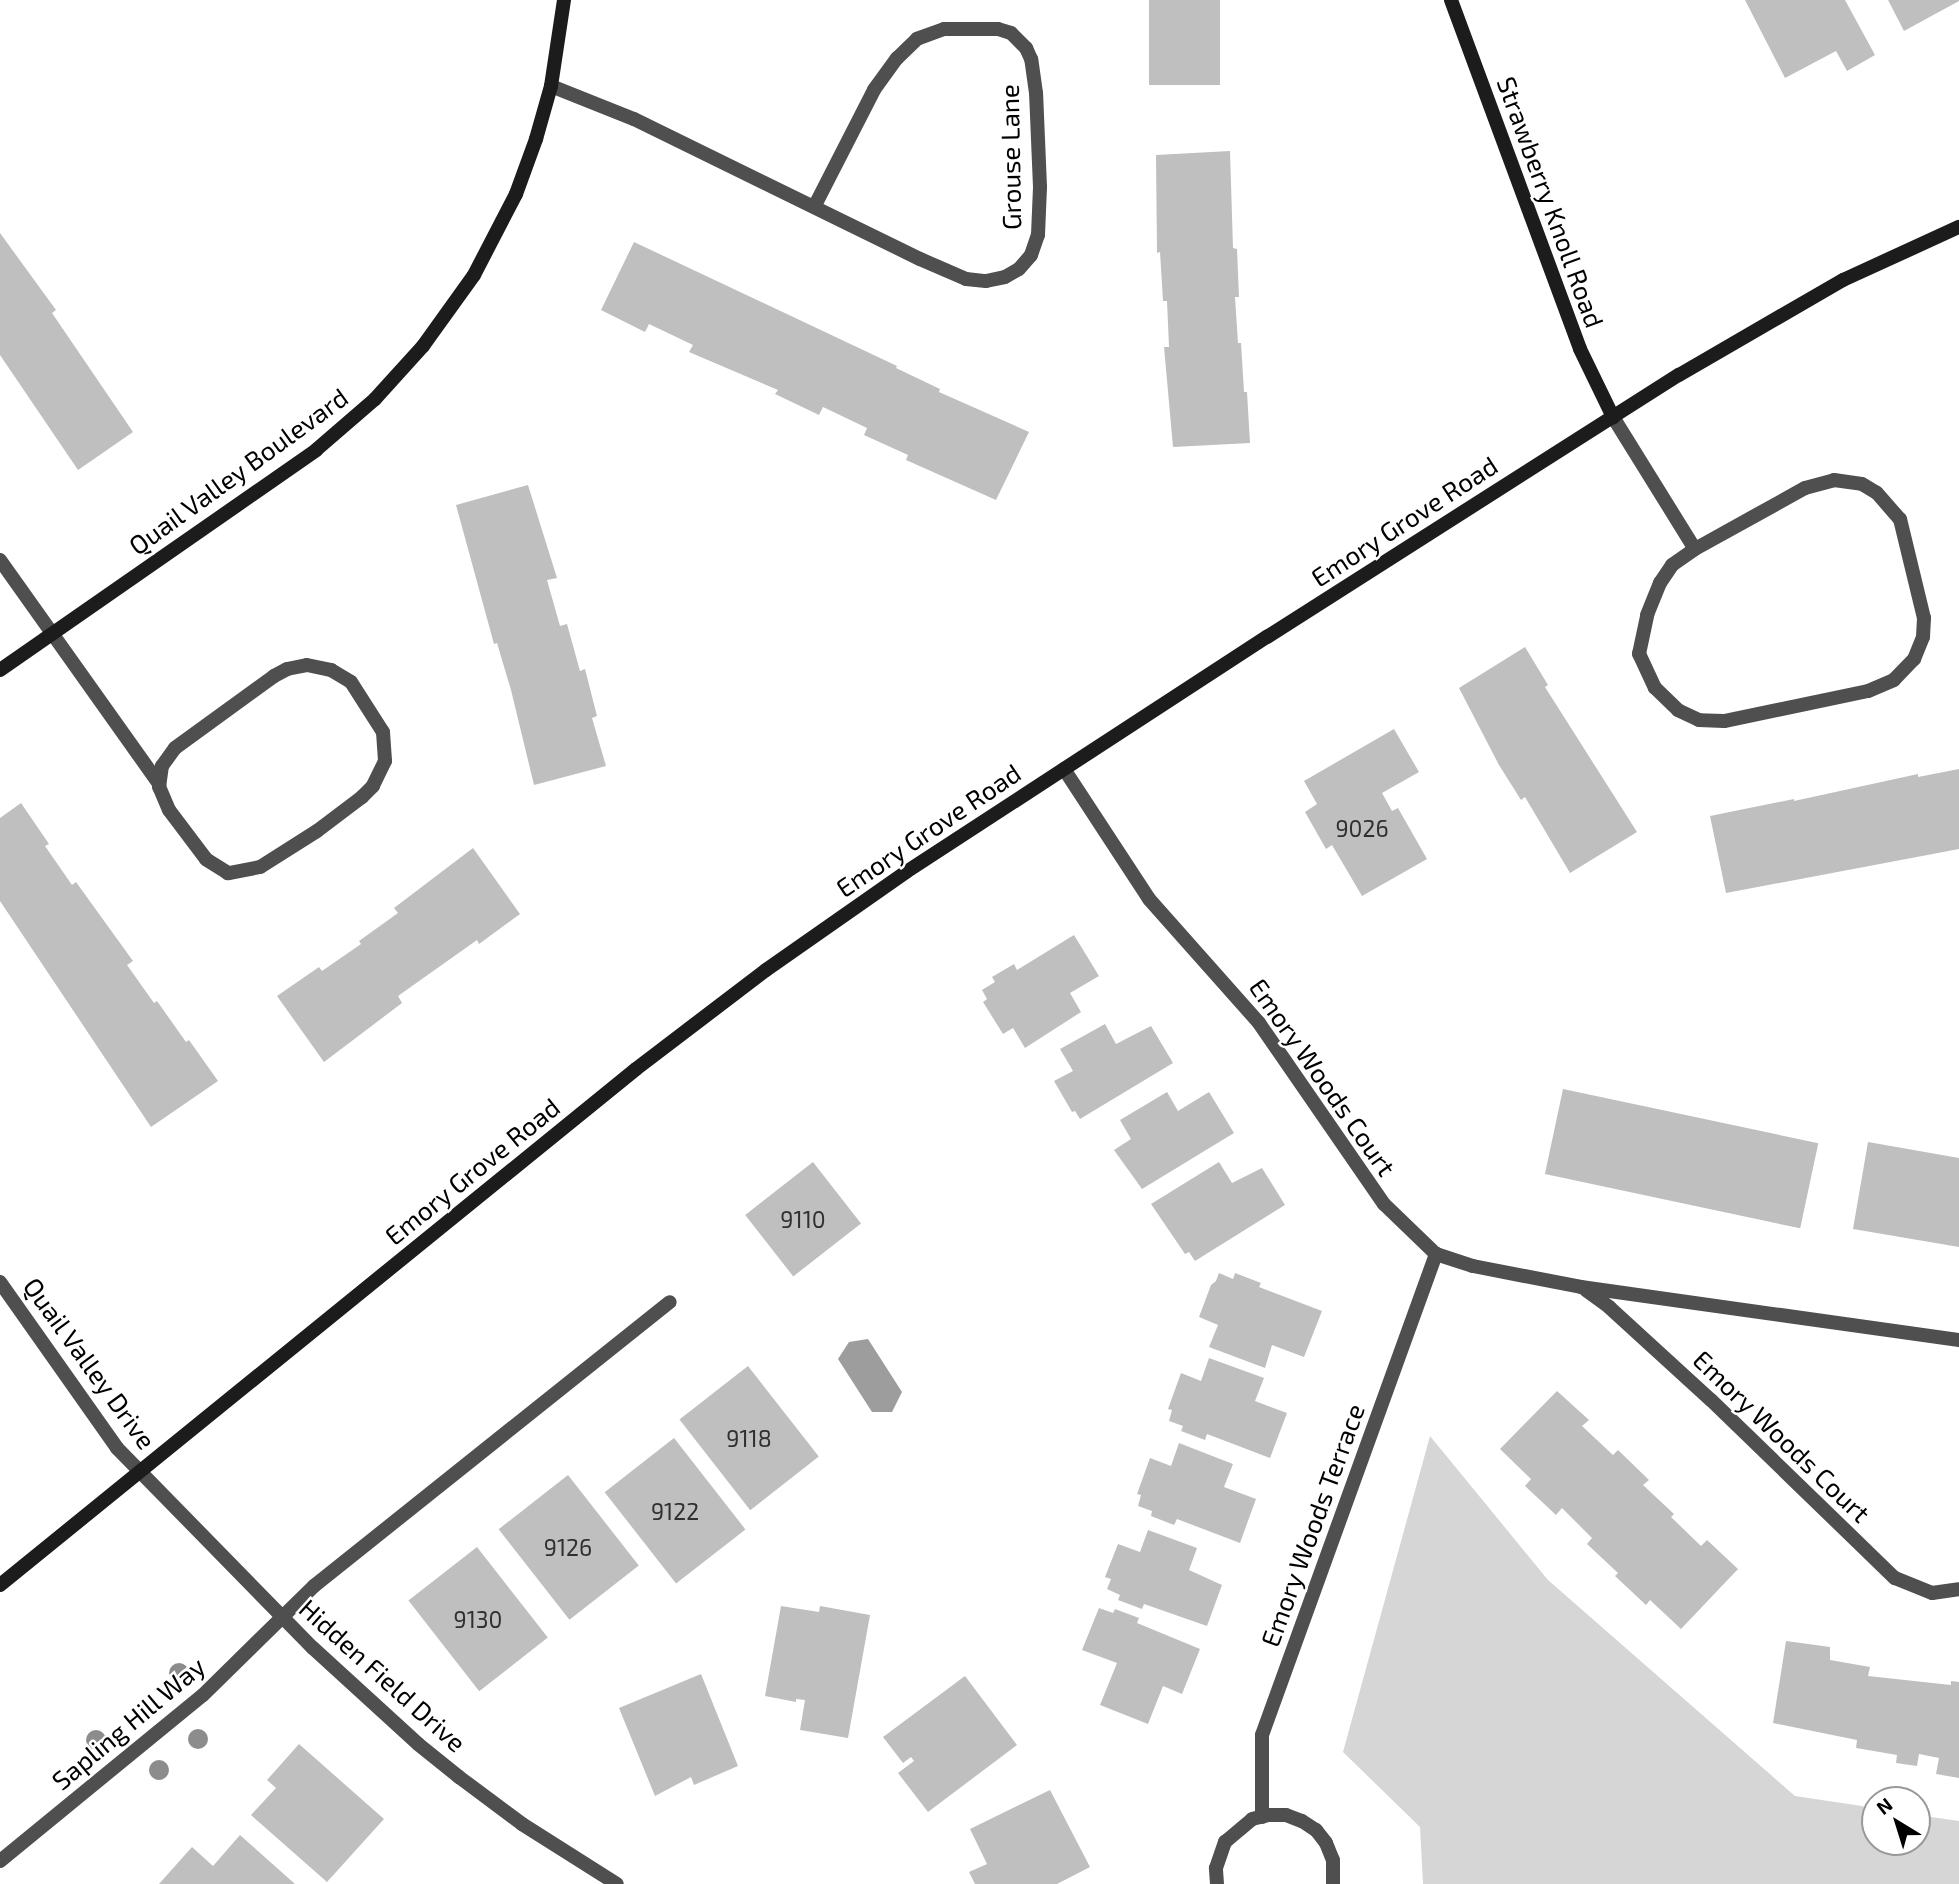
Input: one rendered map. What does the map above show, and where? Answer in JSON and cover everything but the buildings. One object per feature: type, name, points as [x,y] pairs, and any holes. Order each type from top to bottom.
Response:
[{"type":"street","name":"Quail Valley Boulevard","points":[[0,670],[316,450],[393,380],[445,318],[496,236],[532,153],[551,86],[564,0]]},
{"type":"street","name":"Strawberry Knoll Road","points":[[1451,0],[1570,324],[1613,417]]},
{"type":"street","name":"Grouse Lane","points":[[551,86],[634,119],[814,207],[966,279],[996,279],[1019,269],[1035,247],[1040,218],[1036,93],[1031,59],[1026,48],[1011,33],[998,29],[944,29],[917,39],[897,58],[867,100],[814,207]]},
{"type":"street","name":"Emory Grove Road","points":[[0,1585],[701,1019],[906,872],[1613,417],[1803,302],[1891,256],[1959,227]]},
{"type":"street","points":[[1613,417],[1695,549]]},
{"type":"street","points":[[1842,480],[1862,484],[1891,505],[1905,533],[1924,618],[1918,653],[1900,675],[1877,689],[1724,721],[1693,718],[1667,702],[1655,688],[1642,664],[1639,646],[1647,615],[1660,583],[1672,565],[1695,549],[1816,483],[1842,480]]},
{"type":"street","points":[[0,560],[159,784],[169,810],[206,859],[228,873],[248,872],[282,856],[362,797],[385,761],[386,744],[379,722],[351,682],[331,670],[298,667],[274,676],[175,748],[162,766],[159,784]]},
{"type":"street","name":"Emory Woods Court","points":[[1064,769],[1149,900],[1259,1023],[1384,1204],[1436,1254],[1473,1266],[1581,1287],[1959,1340]]},
{"type":"street","name":"Emory Woods Terrace","points":[[1262,1817],[1262,1735],[1436,1254]]},
{"type":"street","name":"Quail Valley Drive","points":[[0,1282],[102,1431],[140,1473]]},
{"type":"street","name":"Emory Woods Court","points":[[1581,1287],[1609,1307],[1711,1400],[1895,1578],[1932,1593],[1959,1589]]},
{"type":"street","points":[[281,1615],[343,1562],[670,1302]]},
{"type":"street","name":"Hidden Field Drive","points":[[140,1473],[281,1615],[437,1760],[522,1824],[617,1884]]},
{"type":"street","name":"Sapling Hill Way","points":[[0,1861],[188,1708],[281,1615]]},
{"type":"street","points":[[1217,1884],[1216,1868],[1225,1842],[1237,1829],[1262,1817],[1286,1815],[1316,1830],[1326,1843],[1333,1860],[1333,1884]]},
{"type":"shaded area","points":[[868,1339],[902,1392],[892,1412],[872,1412],[838,1359],[849,1342]]},
{"type":"shaded area","points":[[1430,1436],[1548,1580],[1795,1796],[1861,1806],[1861,1856],[1931,1856],[1931,1817],[1959,1821],[1959,1884],[1423,1884],[1420,1827],[1343,1752]]}]
